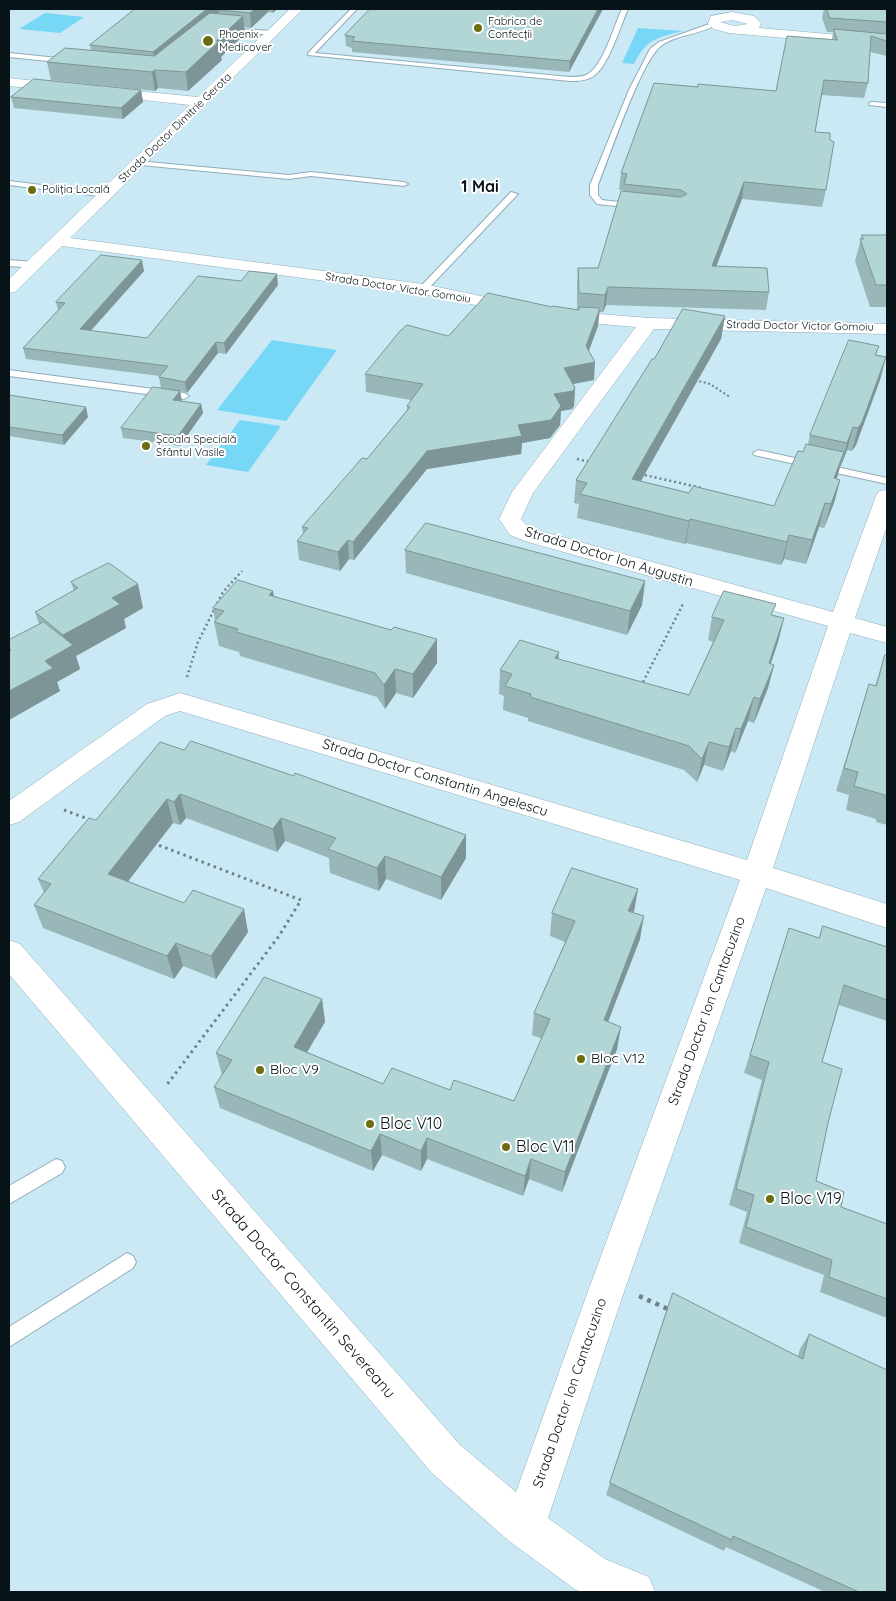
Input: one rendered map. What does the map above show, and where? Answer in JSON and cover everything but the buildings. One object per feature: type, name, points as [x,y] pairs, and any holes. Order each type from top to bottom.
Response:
[{"type":"street","name":"Strada Doctor Dimitrie Gerota","points":[[9,288],[59,242],[297,9]]},
{"type":"street","points":[[747,24],[729,29],[714,24],[715,19],[723,11],[747,24],[787,33],[887,43]]},
{"type":"street","points":[[9,82],[76,89]]},
{"type":"street","points":[[96,91],[202,102]]},
{"type":"street","name":"Strada Doctor Victor Gomoiu","points":[[59,242],[422,289],[542,313],[649,323],[887,329]]},
{"type":"street","name":"Strada Doctor Ion Augustin","points":[[649,323],[523,492],[510,519],[518,530],[536,537],[887,636]]},
{"type":"street","name":"Strada Doctor Ion Cantacuzino","points":[[524,1526],[609,1283],[757,874],[841,623],[887,496]]},
{"type":"street","points":[[9,815],[156,710],[180,702]]},
{"type":"street","name":"Strada Doctor Constantin Angelescu","points":[[180,702],[757,874],[887,916]]},
{"type":"street","name":"Strada Doctor Constantin Severeanu","points":[[9,953],[446,1459],[588,1584],[634,1592]]},
{"type":"lane","points":[[354,9],[310,54],[570,79],[581,79],[589,76],[601,63],[625,9]]},
{"type":"lane","points":[[649,207],[600,202],[594,195],[594,185],[632,90],[652,50],[661,44],[714,24]]},
{"type":"lane","points":[[220,28],[272,33]]},
{"type":"lane","points":[[696,32],[729,29]]},
{"type":"lane","points":[[9,55],[78,62]]},
{"type":"lane","points":[[871,104],[887,104]]},
{"type":"lane","points":[[140,162],[289,177],[311,174],[404,184]]},
{"type":"lane","points":[[9,183],[107,195]]},
{"type":"lane","points":[[422,289],[514,194]]},
{"type":"lane","points":[[9,263],[34,266]]},
{"type":"lane","points":[[9,373],[184,396]]},
{"type":"lane","points":[[758,453],[887,481]]},
{"type":"lane","points":[[9,1196],[56,1167]]},
{"type":"lane","points":[[9,1338],[127,1262]]},
{"type":"path","points":[[887,117],[887,149]]},
{"type":"path","points":[[692,380],[710,384],[730,397]]},
{"type":"path","points":[[552,453],[590,462]]},
{"type":"path","points":[[637,473],[711,490]]},
{"type":"path","points":[[180,702],[198,642],[223,592],[242,571]]},
{"type":"path","points":[[643,682],[694,582]]},
{"type":"path","points":[[33,798],[97,822]]},
{"type":"path","points":[[144,840],[301,900],[279,936],[146,1112]]},
{"type":"path","points":[[609,1283],[676,1313]]},
{"type":"shaded area","points":[[45,13],[84,17],[60,33],[19,29]]},
{"type":"shaded area","points":[[638,28],[683,31],[666,35],[648,44],[634,64],[622,63]]},
{"type":"shaded area","points":[[272,340],[337,350],[286,421],[217,410]]},
{"type":"shaded area","points":[[240,420],[281,426],[248,472],[206,465]]},
{"type":"place","name":"Fabrica de Confecții","points":[[478,28]]},
{"type":"place","name":"Phoenix Medicover","points":[[208,41]]},
{"type":"place","name":"Poliția Locală","points":[[32,190]]},
{"type":"place","name":"Școala Specială Sfântul Vasile","points":[[146,446]]},
{"type":"place","name":"Bloc V12","points":[[581,1059]]},
{"type":"place","name":"Bloc V9","points":[[260,1070]]},
{"type":"place","name":"Bloc V10","points":[[370,1124]]},
{"type":"place","name":"Bloc V11","points":[[506,1147]]},
{"type":"place","name":"Bloc V19","points":[[770,1199]]},
{"type":"district","name":"1 Mai","points":[[480,187]]}]
